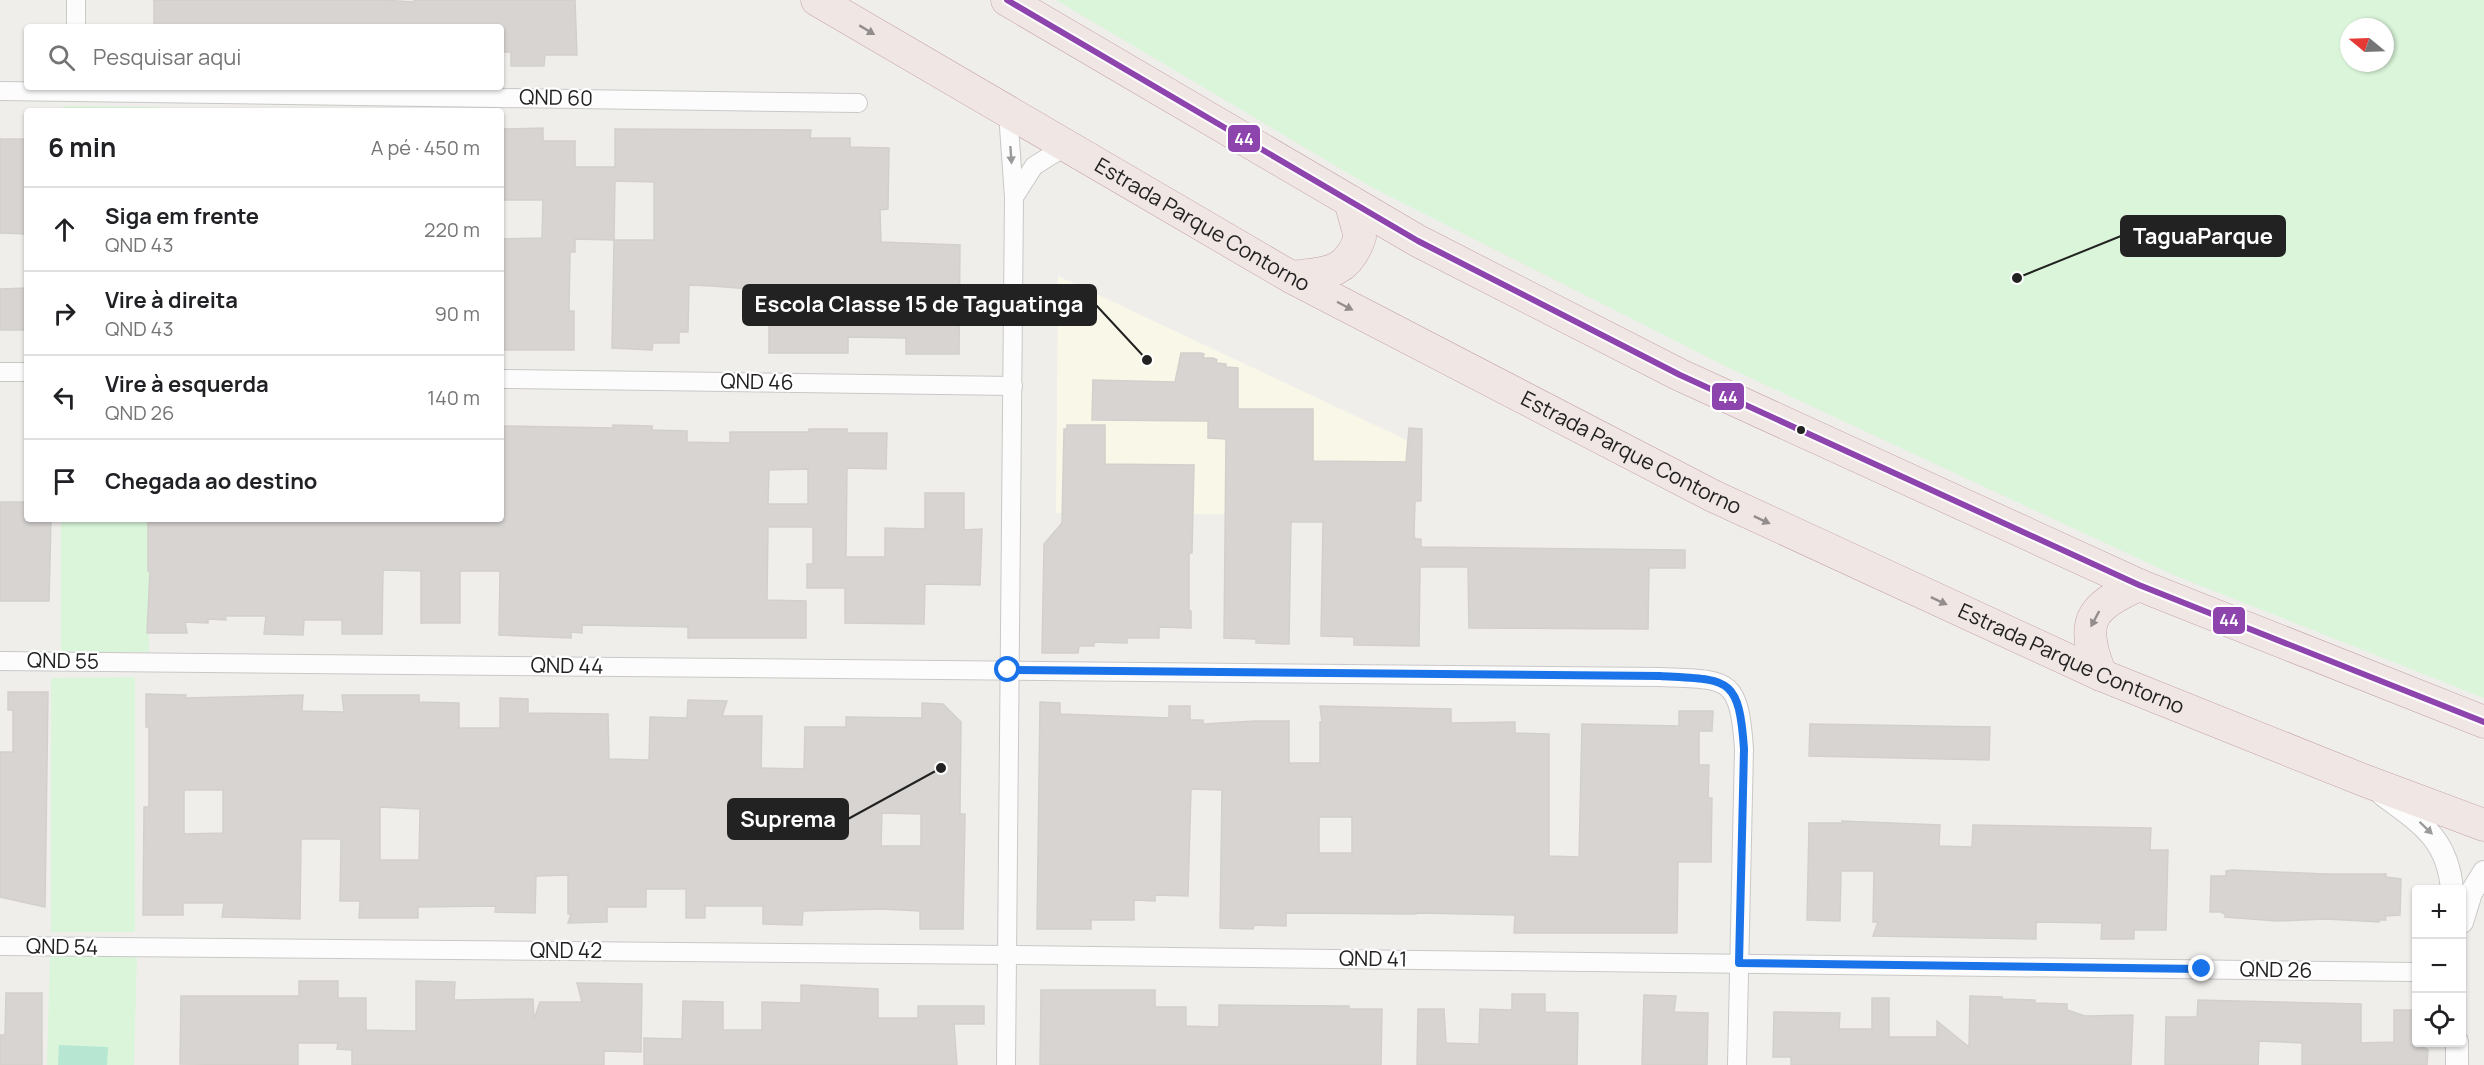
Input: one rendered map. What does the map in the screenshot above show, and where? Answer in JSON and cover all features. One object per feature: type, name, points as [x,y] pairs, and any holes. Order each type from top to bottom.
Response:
[{"type":"highway","name":"Estrada Parque Contorno","points":[[817,0],[1291,277],[1713,496],[2101,675],[2363,780],[2484,825]]},
{"type":"highway","points":[[1007,0],[1428,246],[1680,375],[2139,585],[2484,722]]},
{"type":"highway","points":[[1291,277],[1333,271],[1344,265],[1360,237],[1350,201]]},
{"type":"highway","points":[[2101,675],[2089,641],[2091,623],[2103,605],[2139,585]]},
{"type":"street","points":[[76,0],[76,24]]},
{"type":"street","name":"QND 60","points":[[0,91],[38,90]]},
{"type":"street","name":"QND 60","points":[[131,90],[858,103]]},
{"type":"street","points":[[1006,1065],[1014,197],[1008,113]]},
{"type":"street","points":[[1014,197],[1034,166],[1066,146]]},
{"type":"street","points":[[0,372],[24,372]]},
{"type":"street","name":"QND 46","points":[[504,379],[1013,386]]},
{"type":"street","name":"QND 55","points":[[0,661],[126,662]]},
{"type":"street","name":"QND 44","points":[[126,662],[1660,676],[1716,681],[1732,691],[1739,706],[1744,749],[1737,1065]]},
{"type":"street","points":[[2363,780],[2430,831],[2444,852],[2449,866],[2451,885]]},
{"type":"street","points":[[2466,909],[2471,893],[2484,872]]},
{"type":"street","name":"QND 54","points":[[0,946],[124,948]]},
{"type":"street","name":"QND 42","points":[[124,948],[1008,955]]},
{"type":"street","name":"QND 41","points":[[1008,955],[1739,963]]},
{"type":"street","name":"QND 26","points":[[1739,963],[2412,972]]},
{"type":"street","points":[[2457,1047],[2457,1065]]},
{"type":"shaded area","points":[[1058,276],[1415,444],[1410,516],[1056,513]]},
{"type":"green space","points":[[1056,0],[2484,0],[2484,698],[2176,576],[1729,368],[1373,188]]},
{"type":"green space","points":[[63,106],[159,107],[159,108],[63,108]]},
{"type":"green space","points":[[61,522],[149,522],[149,652],[61,652]]},
{"type":"green space","points":[[135,677],[135,932],[51,932],[51,678]]},
{"type":"green space","points":[[50,954],[137,956],[134,1065],[47,1065]]},
{"type":"green space","points":[[59,1045],[108,1047],[107,1065],[58,1065]]},
{"type":"building","points":[[154,0],[414,2],[414,0],[575,0],[577,55],[545,55],[544,66],[511,66],[511,52],[504,52],[504,24],[154,24]]},
{"type":"building","points":[[543,128],[543,141],[575,141],[575,167],[615,167],[615,129],[811,130],[810,138],[850,138],[850,147],[889,148],[888,209],[880,210],[881,242],[960,245],[959,354],[906,354],[906,338],[848,337],[848,353],[769,353],[769,318],[750,318],[751,289],[689,285],[688,332],[679,332],[679,343],[653,343],[652,350],[612,348],[614,240],[575,239],[575,252],[570,252],[569,311],[574,311],[574,350],[504,350],[504,239],[542,238],[543,200],[504,200],[504,129]],"holes":[[[615,181],[654,182],[654,240],[614,240]]]},
{"type":"building","points":[[0,139],[24,139],[24,234],[0,233]]},
{"type":"building","points":[[24,288],[24,330],[0,330],[0,289]]},
{"type":"building","points":[[1181,353],[1201,353],[1204,354],[1203,358],[1213,358],[1217,360],[1216,363],[1226,364],[1226,367],[1238,368],[1238,409],[1313,409],[1313,461],[1406,462],[1409,428],[1422,429],[1421,501],[1415,501],[1414,534],[1415,539],[1421,539],[1421,547],[1685,550],[1685,568],[1649,568],[1648,629],[1469,628],[1468,567],[1420,567],[1419,646],[1354,645],[1354,637],[1321,636],[1323,522],[1291,522],[1289,644],[1256,643],[1256,639],[1224,638],[1226,439],[1208,438],[1208,421],[1092,420],[1093,380],[1175,382]]},
{"type":"building","points":[[613,425],[652,426],[652,430],[687,431],[687,442],[730,443],[730,432],[809,432],[809,429],[847,429],[847,433],[887,433],[886,469],[847,468],[846,557],[885,557],[885,528],[925,529],[925,493],[964,493],[964,530],[982,529],[980,585],[925,584],[924,624],[845,623],[845,588],[807,588],[807,564],[813,564],[813,527],[768,527],[767,600],[806,601],[806,638],[688,638],[688,627],[582,625],[582,633],[571,632],[571,638],[499,635],[500,571],[460,571],[460,623],[421,623],[421,571],[383,570],[382,634],[342,634],[342,620],[304,620],[303,635],[264,634],[266,616],[225,616],[226,620],[208,619],[208,623],[185,622],[187,633],[147,633],[150,571],[148,571],[148,522],[504,522],[504,426],[613,428]],"holes":[[[808,469],[808,504],[768,504],[769,470]]]},
{"type":"building","points":[[1067,425],[1105,425],[1105,464],[1194,465],[1192,553],[1189,553],[1191,628],[1159,627],[1159,638],[1127,638],[1127,643],[1094,642],[1094,646],[1079,646],[1078,653],[1042,653],[1044,544],[1062,523],[1064,429],[1067,429]]},
{"type":"building","points":[[0,502],[24,502],[24,522],[51,522],[49,601],[0,601]]},
{"type":"building","points":[[8,692],[48,692],[45,907],[0,897],[0,752],[13,752],[13,710],[8,710]]},
{"type":"building","points":[[146,694],[186,695],[185,698],[303,695],[302,711],[344,712],[342,695],[419,695],[419,702],[459,703],[459,728],[500,728],[500,698],[528,699],[528,713],[608,714],[609,759],[649,760],[650,717],[687,718],[688,700],[727,701],[722,716],[762,716],[761,768],[804,769],[805,727],[846,727],[846,717],[922,718],[922,703],[943,704],[961,722],[960,814],[965,814],[963,929],[920,929],[920,911],[881,909],[803,911],[802,925],[763,924],[763,906],[705,906],[705,918],[686,918],[686,889],[646,889],[646,907],[607,907],[607,922],[568,923],[571,914],[568,914],[568,875],[536,876],[535,913],[495,912],[496,906],[418,907],[418,918],[359,918],[360,901],[340,901],[341,839],[301,839],[300,919],[222,917],[224,903],[183,903],[183,915],[143,915],[144,807],[149,807],[149,727],[146,727]],"holes":[[[184,790],[223,790],[223,833],[184,834]],[[380,807],[420,809],[419,860],[380,860]],[[882,813],[921,814],[921,846],[881,846]]]},
{"type":"building","points":[[1040,702],[1060,703],[1060,714],[1169,718],[1169,706],[1190,706],[1190,720],[1203,720],[1203,724],[1289,721],[1289,763],[1320,763],[1320,722],[1322,722],[1320,706],[1451,709],[1451,723],[1515,722],[1515,733],[1549,734],[1549,856],[1579,857],[1582,724],[1679,726],[1679,711],[1713,711],[1712,731],[1699,731],[1699,765],[1709,765],[1708,798],[1712,798],[1711,862],[1678,862],[1677,933],[1514,933],[1515,915],[1416,913],[1286,913],[1286,926],[1254,925],[1253,929],[1220,928],[1222,790],[1191,789],[1188,896],[1155,895],[1155,901],[1134,900],[1134,920],[1091,920],[1091,929],[1037,929]],"holes":[[[1319,817],[1352,817],[1352,853],[1319,853]]]},
{"type":"building","points":[[1810,724],[1990,727],[1989,760],[1809,756]]},
{"type":"building","points":[[1842,821],[1940,825],[1939,846],[1972,847],[1973,825],[2151,828],[2150,850],[2168,850],[2166,930],[2134,930],[2134,939],[2101,939],[2102,923],[2036,922],[2036,939],[1873,936],[1878,922],[1873,922],[1874,871],[1841,871],[1840,921],[1807,920],[1809,823],[1842,823]]},
{"type":"building","points":[[2226,871],[2386,874],[2386,877],[2401,879],[2400,915],[2385,916],[2386,920],[2379,920],[2379,922],[2326,919],[2277,921],[2225,917],[2225,914],[2221,912],[2210,912],[2211,876],[2226,876]]},
{"type":"building","points":[[299,981],[338,981],[338,998],[366,998],[366,1030],[416,1031],[416,981],[455,982],[454,1000],[533,999],[534,1019],[540,1002],[582,1002],[577,983],[642,984],[641,1052],[604,1051],[604,1065],[352,1065],[352,1050],[337,1049],[338,1043],[298,1043],[298,1065],[180,1064],[181,996],[299,996]]},
{"type":"building","points":[[801,985],[878,989],[878,1018],[918,1018],[918,1006],[984,1006],[984,1024],[954,1024],[957,1065],[644,1065],[644,1038],[682,1039],[683,1001],[723,1002],[723,1030],[762,1030],[762,1002],[801,1003]]},
{"type":"building","points":[[1041,990],[1155,990],[1155,1007],[1186,1007],[1186,1026],[1219,1027],[1219,1005],[1349,1006],[1349,1009],[1382,1009],[1381,1065],[1040,1065]]},
{"type":"building","points":[[6,993],[42,993],[42,1065],[0,1065],[0,1035],[5,1035]]},
{"type":"building","points":[[1512,994],[1545,994],[1545,1012],[1578,1013],[1577,1065],[1417,1065],[1418,1009],[1444,1009],[1446,1043],[1479,1044],[1480,1009],[1512,1010]]},
{"type":"building","points":[[1644,995],[1676,996],[1674,1012],[1708,1013],[1707,1065],[1642,1065]]},
{"type":"building","points":[[1970,996],[2067,1004],[2067,1010],[2085,1016],[2133,1015],[2131,1065],[1791,1065],[1791,1057],[1773,1057],[1774,1012],[1840,1013],[1839,1029],[1872,1029],[1872,998],[1889,998],[1889,1037],[1937,1037],[1937,1021],[1969,1047]]},
{"type":"building","points":[[2198,1000],[2361,1004],[2361,1043],[2394,1042],[2394,1010],[2412,1010],[2412,1047],[2424,1047],[2428,1050],[2427,1065],[2302,1065],[2302,1043],[2259,1041],[2258,1065],[2165,1065],[2166,1017],[2197,1017]]},
{"type":"transit line","name":"44","points":[[1007,0],[1418,241],[1680,375],[2139,585],[2484,722]]},
{"type":"place","name":"TaguaParque","points":[[2017,278]]},
{"type":"place","name":"Escola Classe 15 de Taguatinga","points":[[1147,360]]},
{"type":"place","name":"Suprema","points":[[941,768]]},
{"type":"route","points":[[1008,670],[1660,676],[1716,681],[1732,691],[1741,712],[1742,724],[1744,749],[1739,963],[2202,969]]}]
